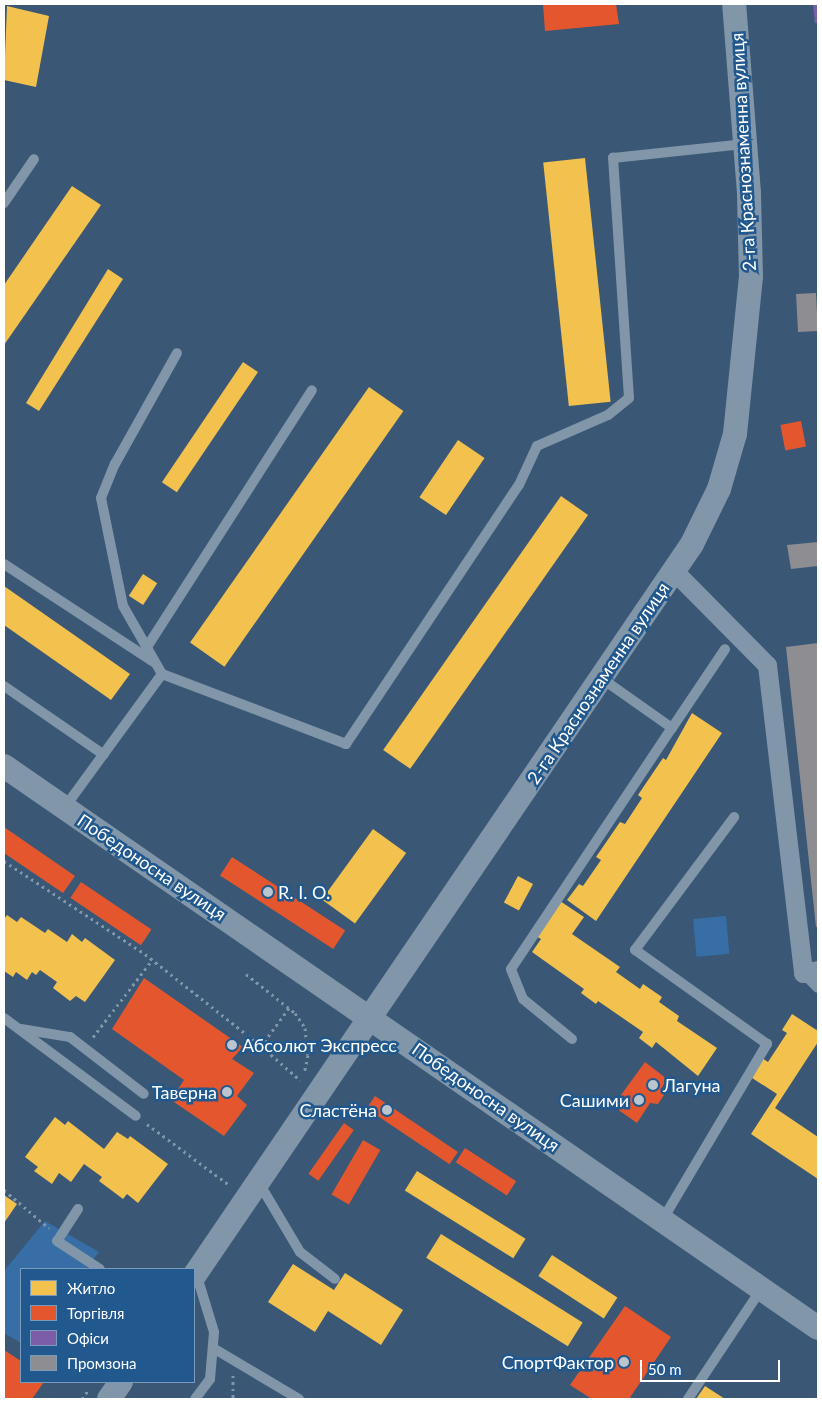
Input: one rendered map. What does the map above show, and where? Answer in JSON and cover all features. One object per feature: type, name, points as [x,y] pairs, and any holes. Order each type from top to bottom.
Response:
[{"type":"street","name":"2-га Краснознаменна вулиця","points":[[195,1275],[372,1018],[692,544],[719,488],[735,434],[751,277],[745,144],[734,4]]},
{"type":"street","points":[[674,571],[767,665],[811,971]]},
{"type":"street","name":"Победоносна вулиця","points":[[6,772],[65,808],[372,1018],[818,1328]]},
{"type":"street","points":[[109,1399],[120,1383]]},
{"type":"lane","points":[[177,353],[115,464],[101,498],[123,606],[162,674],[346,744],[519,485],[537,446],[608,415],[629,398],[613,158],[745,144]]},
{"type":"lane","points":[[4,203],[34,159]]},
{"type":"lane","points":[[146,647],[312,390]]},
{"type":"lane","points":[[4,564],[156,663]]},
{"type":"lane","points":[[572,1039],[523,999],[511,969],[726,650]]},
{"type":"lane","points":[[65,808],[162,674]]},
{"type":"lane","points":[[602,678],[672,728]]},
{"type":"lane","points":[[4,686],[104,755]]},
{"type":"lane","points":[[663,1219],[766,1044],[635,950],[734,817]]},
{"type":"lane","points":[[811,971],[818,988]]},
{"type":"lane","points":[[4,1018],[136,1116]]},
{"type":"lane","points":[[18,1028],[70,1037],[144,1094]]},
{"type":"lane","points":[[259,1183],[300,1252],[335,1280]]},
{"type":"lane","points":[[78,1208],[57,1241],[98,1268]]},
{"type":"lane","points":[[195,1275],[214,1332],[210,1379],[195,1399]]},
{"type":"lane","points":[[688,1399],[762,1288]]},
{"type":"lane","points":[[213,1348],[299,1399]]},
{"type":"path","points":[[4,861],[152,960],[261,1046],[300,1080]]},
{"type":"path","points":[[84,1048],[152,960]]},
{"type":"path","points":[[246,974],[289,1008],[305,1028],[308,1042],[306,1073],[296,1086]]},
{"type":"path","points":[[261,1046],[289,1008]]},
{"type":"path","points":[[136,1116],[229,1185],[234,1177]]},
{"type":"path","points":[[233,1360],[233,1399]]},
{"type":"shaded area","points":[[726,916],[729,954],[696,957],[693,919]]},
{"type":"shaded area","points":[[45,1221],[99,1252],[87,1268],[20,1268],[20,1342],[4,1333],[4,1271]]},
{"type":"building: Житло","points":[[7,6],[49,16],[36,87],[4,80]]},
{"type":"building: Житло","points":[[585,158],[611,402],[569,406],[543,162]]},
{"type":"building: Житло","points":[[72,186],[101,205],[4,345],[4,285]]},
{"type":"building: Житло","points":[[108,269],[123,279],[39,411],[26,403]]},
{"type":"building: Житло","points":[[243,362],[258,372],[177,492],[162,482]]},
{"type":"building: Житло","points":[[369,387],[403,411],[224,667],[190,643]]},
{"type":"building: Житло","points":[[458,440],[485,458],[446,515],[419,497]]},
{"type":"building: Житло","points":[[561,496],[588,515],[410,769],[383,750]]},
{"type":"building: Житло","points":[[143,574],[157,583],[143,605],[129,596]]},
{"type":"building: Житло","points":[[4,586],[130,674],[111,700],[4,625]]},
{"type":"building: Житло","points":[[692,713],[722,733],[596,921],[567,900],[579,884],[583,886],[601,860],[596,857],[620,822],[625,824],[642,798],[638,795],[663,758],[666,760]]},
{"type":"building: Житло","points":[[373,829],[406,853],[355,923],[322,899]]},
{"type":"building: Житло","points":[[518,876],[533,884],[519,910],[504,902]]},
{"type":"building: Житло","points":[[560,901],[584,917],[572,934],[620,967],[616,972],[640,989],[643,984],[662,997],[659,1002],[679,1016],[677,1021],[717,1048],[698,1076],[656,1042],[652,1048],[639,1038],[643,1032],[598,1001],[596,1004],[581,993],[584,989],[532,952],[541,939],[536,936]]},
{"type":"building: Житло","points":[[7,915],[17,922],[21,917],[45,933],[48,929],[67,942],[72,934],[82,942],[85,938],[115,960],[85,1002],[76,996],[70,1001],[53,988],[57,982],[40,970],[36,975],[32,972],[27,980],[16,972],[13,977],[4,971],[4,919]]},
{"type":"building: Житло","points":[[792,1014],[818,1031],[818,1042],[775,1108],[818,1137],[818,1179],[751,1134],[777,1094],[749,1076],[762,1058],[768,1062],[787,1033],[782,1030]]},
{"type":"building: Житло","points":[[55,1117],[65,1125],[68,1121],[104,1149],[117,1132],[128,1139],[130,1136],[168,1164],[138,1203],[127,1194],[123,1199],[99,1181],[102,1177],[84,1164],[71,1182],[59,1173],[52,1184],[34,1171],[38,1167],[25,1157]]},
{"type":"building: Житло","points":[[417,1171],[526,1239],[513,1258],[405,1191]]},
{"type":"building: Житло","points":[[4,1195],[17,1204],[4,1223]]},
{"type":"building: Житло","points":[[441,1234],[583,1322],[568,1346],[426,1258]]},
{"type":"building: Житло","points":[[552,1255],[617,1297],[604,1318],[538,1276]]},
{"type":"building: Житло","points":[[293,1264],[334,1290],[345,1273],[403,1310],[381,1345],[328,1311],[315,1332],[268,1302]]},
{"type":"building: Житло","points":[[705,1386],[725,1399],[696,1399]]},
{"type":"building: Торгівля","points":[[543,4],[616,4],[619,24],[545,31]]},
{"type":"building: Торгівля","points":[[801,421],[806,447],[785,451],[780,425]]},
{"type":"building: Торгівля","points":[[4,827],[75,876],[63,893],[4,853]]},
{"type":"building: Торгівля","points":[[232,857],[345,931],[333,949],[220,875]]},
{"type":"building: Торгівля","points":[[81,882],[151,930],[141,945],[70,898]]},
{"type":"building: Торгівля","points":[[144,978],[243,1047],[232,1059],[254,1073],[237,1096],[247,1105],[224,1136],[171,1100],[184,1080],[112,1029]]},
{"type":"building: Торгівля","points":[[645,1062],[667,1079],[661,1089],[664,1095],[658,1104],[650,1103],[637,1123],[613,1106]]},
{"type":"building: Торгівля","points":[[375,1096],[458,1152],[450,1164],[367,1108]]},
{"type":"building: Торгівля","points":[[344,1123],[354,1130],[318,1181],[308,1174]]},
{"type":"building: Торгівля","points":[[363,1140],[380,1150],[349,1205],[332,1195]]},
{"type":"building: Торгівля","points":[[465,1148],[516,1181],[507,1195],[456,1162]]},
{"type":"building: Торгівля","points":[[625,1306],[671,1337],[629,1399],[592,1399],[570,1385]]},
{"type":"building: Торгівля","points":[[4,1350],[20,1360],[20,1383],[43,1383],[32,1399],[4,1399]]},
{"type":"building: Офіси","points":[[813,4],[818,4],[818,23],[815,23]]},
{"type":"building: Промзона","points":[[816,293],[818,331],[798,332],[796,294]]},
{"type":"building: Промзона","points":[[818,542],[818,566],[791,569],[787,545]]},
{"type":"building: Промзона","points":[[818,643],[818,927],[816,927],[786,647]]},
{"type":"place","name":"R. I. O.","points":[[268,892]]},
{"type":"place","name":"Абсолют Экспресс","points":[[232,1045]]},
{"type":"place","name":"Лагуна","points":[[653,1085]]},
{"type":"place","name":"Таверна","points":[[227,1092]]},
{"type":"place","name":"Сашими","points":[[639,1100]]},
{"type":"place","name":"Сластёна","points":[[387,1110]]},
{"type":"place","name":"СпортФактор","points":[[624,1362]]}]
